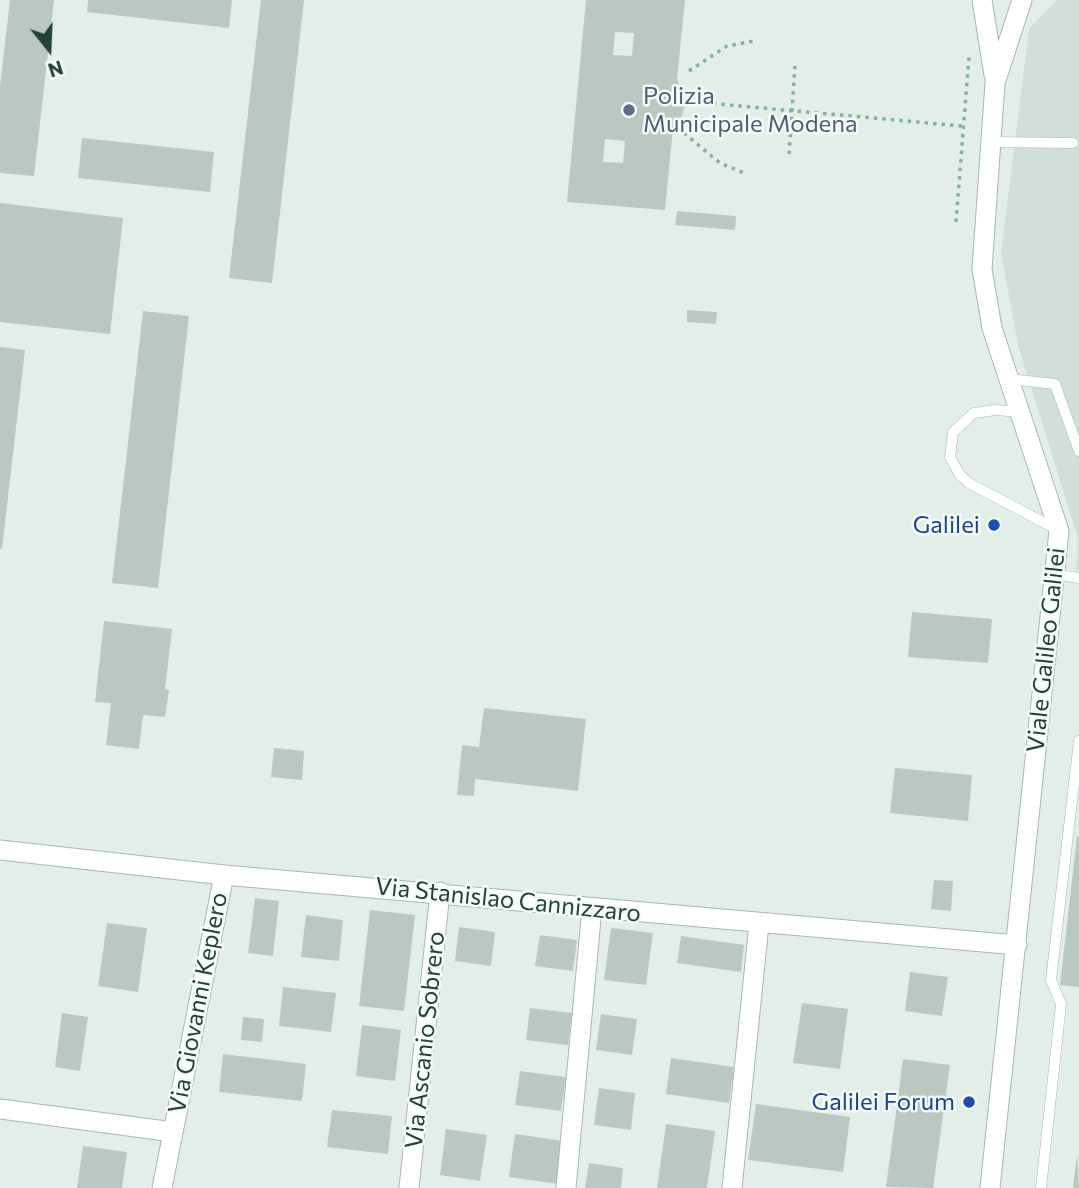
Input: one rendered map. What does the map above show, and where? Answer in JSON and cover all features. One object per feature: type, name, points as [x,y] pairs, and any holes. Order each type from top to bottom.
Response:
[{"type":"street","points":[[982,0],[995,83]]},
{"type":"street","name":"Viale Galileo Galilei","points":[[990,1188],[1059,531],[992,328],[982,269],[995,83],[1022,0]]},
{"type":"street","name":"Via Stanislao Cannizzaro","points":[[0,850],[224,875],[1017,945]]},
{"type":"street","name":"Via Giovanni Keplero","points":[[162,1188],[224,875]]},
{"type":"street","name":"Via Ascanio Sobrero","points":[[409,1188],[440,892]]},
{"type":"street","points":[[566,1188],[592,908]]},
{"type":"street","points":[[732,1188],[759,924]]},
{"type":"street","name":"Via Giovanni Keplero","points":[[0,1110],[173,1132]]},
{"type":"street","points":[[162,1188],[168,1188]]},
{"type":"lane","points":[[991,142],[1073,143]]},
{"type":"lane","points":[[1009,379],[1055,383],[1079,451]]},
{"type":"lane","points":[[1021,412],[996,410],[974,414],[953,432],[950,457],[960,475],[970,483],[1059,531]]},
{"type":"lane","points":[[1053,574],[1079,578]]},
{"type":"lane","points":[[1041,1188],[1060,1004],[1051,980],[1079,741]]},
{"type":"path","points":[[689,71],[727,46],[754,41]]},
{"type":"path","points":[[956,222],[970,50]]},
{"type":"path","points":[[789,154],[795,66]]},
{"type":"path","points":[[696,102],[962,126]]},
{"type":"path","points":[[684,133],[720,163],[744,173]]},
{"type":"shaded area","points":[[1057,0],[1079,0],[1079,571],[1076,570],[1078,539],[1018,345],[1001,253],[1029,29]]},
{"type":"building","points":[[10,0],[54,0],[34,176],[0,173],[0,86]]},
{"type":"building","points":[[88,0],[232,0],[229,28],[87,12]]},
{"type":"building","points":[[261,0],[304,0],[272,283],[229,278]]},
{"type":"building","name":"Polizia Municipale Modena","points":[[586,0],[685,0],[677,79],[685,104],[682,116],[673,128],[665,210],[567,202]],"holes":[[[615,32],[634,33],[632,56],[613,55]],[[605,139],[625,141],[623,163],[603,162]]]},
{"type":"building","points":[[82,138],[214,152],[210,192],[78,178]]},
{"type":"building","points":[[0,203],[123,218],[110,334],[0,322]]},
{"type":"building","points":[[677,211],[736,216],[735,230],[675,225]]},
{"type":"building","points":[[687,310],[717,312],[716,324],[687,322]]},
{"type":"building","points":[[143,311],[189,316],[158,588],[112,583]]},
{"type":"building","points":[[0,347],[25,350],[2,549],[0,549]]},
{"type":"building","points":[[912,612],[992,619],[988,663],[908,657]]},
{"type":"building","points":[[104,621],[172,629],[165,689],[169,690],[165,717],[143,715],[139,749],[106,745],[111,703],[95,702]]},
{"type":"building","points":[[484,708],[586,719],[578,791],[475,779],[474,796],[457,795],[462,745],[479,747]]},
{"type":"building","points":[[274,748],[304,751],[302,780],[271,777]]},
{"type":"building","points":[[895,768],[972,775],[968,821],[890,813]]},
{"type":"building","points":[[1077,836],[1079,837],[1079,987],[1060,985]]},
{"type":"building","points":[[934,880],[953,881],[951,911],[931,909]]},
{"type":"building","points":[[255,898],[279,901],[273,956],[248,953]]},
{"type":"building","points":[[370,910],[415,915],[404,1011],[359,1006]]},
{"type":"building","points":[[306,915],[343,920],[339,961],[301,957]]},
{"type":"building","points":[[107,923],[147,928],[138,992],[98,986]]},
{"type":"building","points":[[459,927],[495,932],[491,966],[455,961]]},
{"type":"building","points":[[611,928],[653,933],[646,985],[604,980]]},
{"type":"building","points":[[540,935],[577,940],[573,971],[535,966]]},
{"type":"building","points":[[681,936],[744,945],[741,972],[677,963]]},
{"type":"building","points":[[910,972],[948,977],[942,1016],[905,1011]]},
{"type":"building","points":[[283,987],[336,993],[331,1032],[279,1026]]},
{"type":"building","points":[[802,1003],[848,1009],[840,1069],[793,1063]]},
{"type":"building","points":[[530,1008],[572,1013],[568,1045],[526,1040]]},
{"type":"building","points":[[62,1013],[88,1017],[80,1071],[55,1067]]},
{"type":"building","points":[[601,1014],[637,1019],[632,1055],[596,1050]]},
{"type":"building","points":[[243,1017],[264,1019],[262,1042],[241,1040]]},
{"type":"building","points":[[362,1025],[401,1030],[395,1081],[356,1076]]},
{"type":"building","points":[[223,1054],[306,1064],[302,1101],[219,1092]]},
{"type":"building","points":[[671,1058],[734,1067],[729,1103],[666,1094]]},
{"type":"building","points":[[903,1059],[950,1065],[933,1188],[886,1187]]},
{"type":"building","points":[[520,1071],[566,1077],[561,1111],[515,1105]]},
{"type":"building","points":[[599,1088],[635,1093],[631,1130],[594,1125]]},
{"type":"building","points":[[756,1104],[850,1117],[843,1172],[748,1160]]},
{"type":"building","points":[[332,1110],[392,1116],[388,1154],[327,1147]]},
{"type":"building","points":[[666,1124],[715,1131],[707,1188],[657,1188]]},
{"type":"building","points":[[446,1129],[487,1135],[480,1181],[440,1175]]},
{"type":"building","points":[[515,1134],[563,1141],[558,1184],[509,1177]]},
{"type":"building","points":[[83,1146],[127,1152],[122,1188],[77,1188]]},
{"type":"building","points":[[1077,1154],[1079,1188],[1073,1188]]},
{"type":"building","points":[[589,1163],[623,1168],[621,1188],[585,1188]]},
{"type":"place","name":"Polizia Municipale Modena","points":[[629,110]]},
{"type":"place","name":"Galilei","points":[[994,525]]},
{"type":"place","name":"Galilei Forum","points":[[969,1102]]}]
